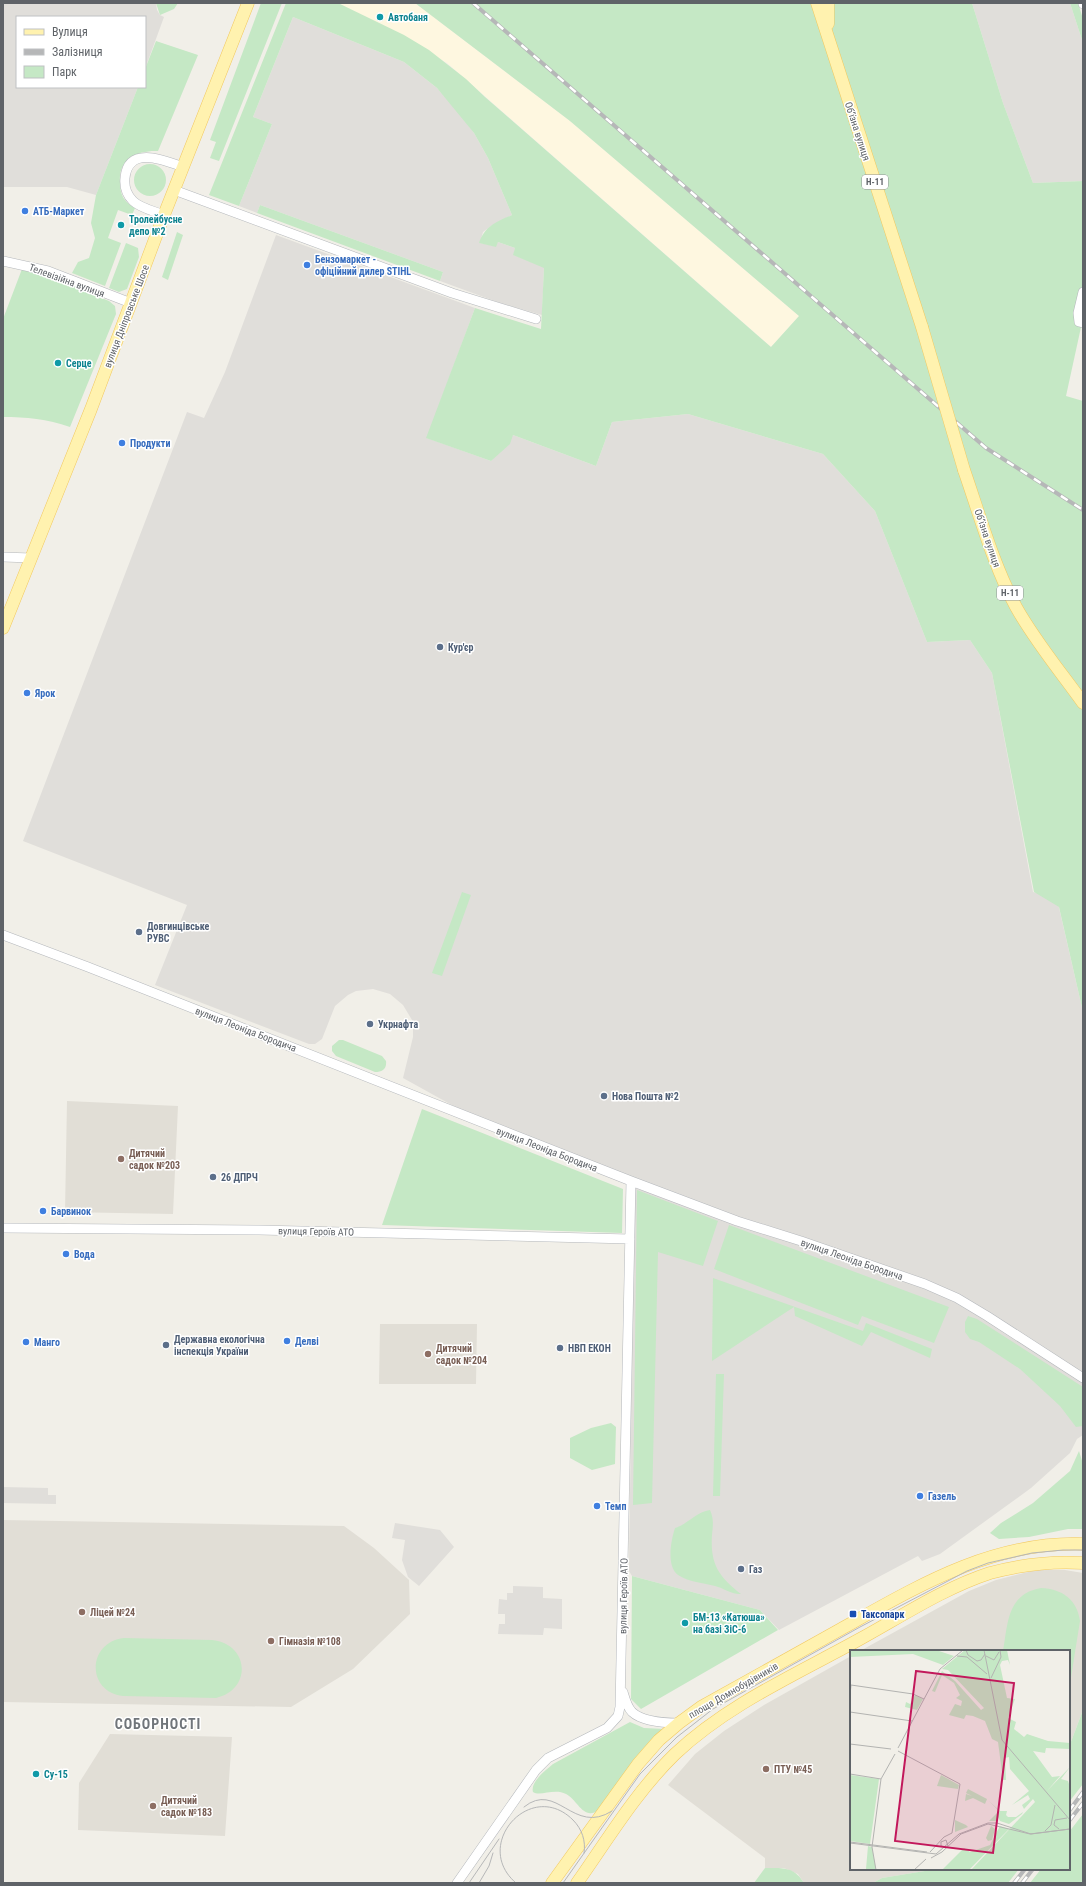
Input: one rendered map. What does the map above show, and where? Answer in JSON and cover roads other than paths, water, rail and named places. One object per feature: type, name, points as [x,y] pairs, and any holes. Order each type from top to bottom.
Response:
[{"type":"main road","name":"вулиця Дніпровське Шосе","points":[[3,628],[88,416],[164,215],[248,3]]},
{"type":"main road","name":"Обʼїзна вулиця","points":[[818,3],[922,327],[964,470],[998,569],[1016,606],[1035,638],[1083,702]]},
{"type":"main road","name":"Н-11","points":[[828,3],[828,37]]},
{"type":"main road","name":"площа Домнобудівників","points":[[552,1883],[638,1764],[659,1740],[678,1723],[701,1707],[905,1595],[956,1570],[997,1554],[1042,1545],[1083,1544]]},
{"type":"main road","name":"площа Домнобудівників","points":[[577,1883],[639,1795],[653,1778],[676,1754],[711,1724],[750,1699],[952,1588],[992,1573],[1036,1564],[1083,1564]]},
{"type":"street","points":[[164,215],[137,204],[130,197],[125,182],[127,169],[135,160],[152,157],[183,167]]},
{"type":"street","points":[[174,190],[452,293],[536,319]]},
{"type":"street","name":"Телевізійна вулиця","points":[[3,261],[23,264],[48,271],[131,303]]},
{"type":"street","points":[[1081,322],[1078,313],[1083,292]]},
{"type":"street","points":[[3,557],[31,558]]},
{"type":"street","name":"вулиця Леоніда Бородича","points":[[3,935],[88,967],[631,1181],[738,1221],[925,1284],[957,1298],[1083,1378]]},
{"type":"street","name":"вулиця Героїв АТО","points":[[457,1883],[536,1770],[548,1758],[607,1728],[614,1722],[620,1707],[622,1689],[624,1476],[631,1181]]},
{"type":"street","name":"вулиця Героїв АТО","points":[[3,1228],[267,1230],[630,1239]]},
{"type":"street","points":[[622,1689],[628,1705],[634,1714],[658,1722],[678,1723]]},
{"type":"tram line","points":[[563,1883],[640,1774],[677,1737],[713,1709],[860,1627],[967,1571],[988,1563],[1032,1553],[1083,1550]]},
{"type":"tram line","points":[[524,1807],[536,1800],[546,1800],[586,1817],[598,1817],[612,1811]]},
{"type":"tram line","points":[[516,1883],[504,1868],[500,1851],[503,1835],[512,1822],[525,1811],[540,1807],[557,1809],[573,1820],[583,1835],[584,1853]]},
{"type":"tram line","points":[[469,1883],[499,1839]]},
{"type":"tram line","points":[[479,1883],[489,1866],[493,1853]]},
{"type":"railway","points":[[473,3],[986,448],[1083,510]]},
{"type":"railway","points":[[1070,1810],[1083,1792]]},
{"type":"railway","points":[[1070,1820],[1083,1803]]},
{"type":"railway","points":[[1014,1883],[1024,1870]]},
{"type":"railway","points":[[1022,1883],[1032,1870]]},
{"type":"place","name":"Автобаня","points":[[380,17]]},
{"type":"place","name":"АТБ-Маркет","points":[[25,211]]},
{"type":"place","name":"Тролейбусне депо №2","points":[[121,225]]},
{"type":"place","name":"Бензомаркет - офіційний дилер STIHL","points":[[307,265]]},
{"type":"place","name":"Серце","points":[[58,363]]},
{"type":"place","name":"Продукти","points":[[122,443]]},
{"type":"place","name":"Кур'єр","points":[[440,647]]},
{"type":"place","name":"Ярок","points":[[27,693]]},
{"type":"place","name":"Довгинцівське РУВС","points":[[139,932]]},
{"type":"place","name":"Укрнафта","points":[[370,1024]]},
{"type":"place","name":"Нова Пошта №2","points":[[604,1096]]},
{"type":"place","name":"Дитячий садок №203","points":[[121,1159]]},
{"type":"place","name":"26 ДПРЧ","points":[[213,1177]]},
{"type":"place","name":"Барвинок","points":[[43,1211]]},
{"type":"place","name":"Вода","points":[[66,1254]]},
{"type":"place","name":"Делві","points":[[287,1341]]},
{"type":"place","name":"Манго","points":[[26,1342]]},
{"type":"place","name":"Державна екологічна інспекція України","points":[[166,1345]]},
{"type":"place","name":"НВП ЕКОН","points":[[560,1348]]},
{"type":"place","name":"Дитячий садок №204","points":[[428,1354]]},
{"type":"place","name":"Газель","points":[[920,1496]]},
{"type":"place","name":"Темп","points":[[597,1506]]},
{"type":"place","name":"Газ","points":[[741,1569]]},
{"type":"place","name":"Ліцей №24","points":[[82,1612]]},
{"type":"place","name":"Таксопарк","points":[[853,1614]]},
{"type":"place","name":"БМ-13 «Катюша» на базі ЗіС-6","points":[[685,1623]]},
{"type":"place","name":"Гімназія №108","points":[[271,1641]]},
{"type":"place","name":"ПТУ №45","points":[[766,1769]]},
{"type":"place","name":"Су-15","points":[[36,1774]]},
{"type":"place","name":"Дитячий садок №183","points":[[153,1806]]},
{"type":"district","name":"СОБОРНОСТІ","points":[[158,1724]]}]
